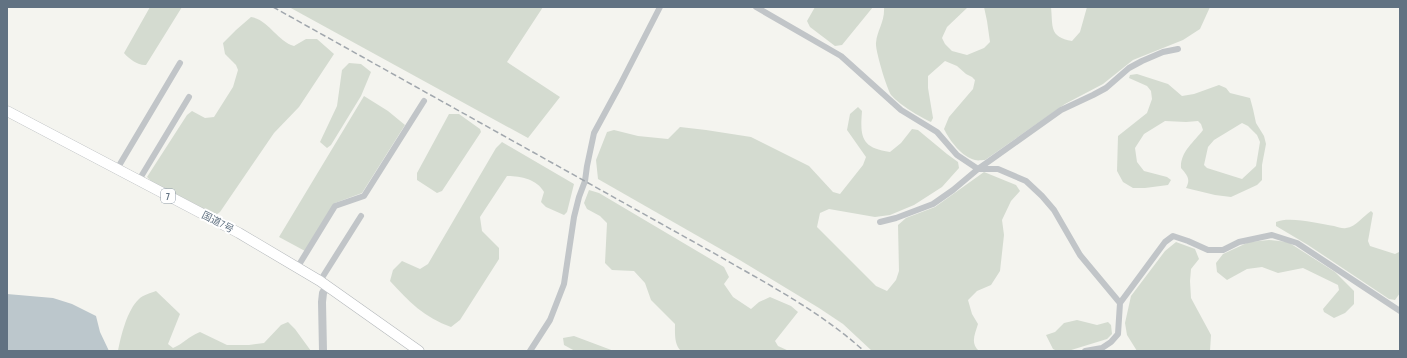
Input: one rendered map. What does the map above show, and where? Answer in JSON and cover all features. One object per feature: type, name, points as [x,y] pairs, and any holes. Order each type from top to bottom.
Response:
[{"type":"highway","name":"国道7号","points":[[7,111],[239,233],[353,303],[419,351]]},
{"type":"street","points":[[530,351],[550,320],[564,284],[574,217],[585,181],[594,133],[660,7]]},
{"type":"street","points":[[756,7],[841,56],[901,110],[937,132],[956,154],[978,169],[998,169],[1026,181],[1054,210],[1080,255],[1120,303]]},
{"type":"street","points":[[880,222],[896,218],[933,204],[953,190],[978,169],[1061,110],[1106,88],[1129,68],[1142,61],[1163,52],[1178,49]]},
{"type":"street","points":[[117,169],[180,63]]},
{"type":"street","points":[[139,180],[189,97]]},
{"type":"street","points":[[297,268],[335,206],[364,196],[424,101]]},
{"type":"street","points":[[323,351],[323,284],[361,216]]},
{"type":"street","points":[[1085,351],[1102,348],[1111,342],[1118,334],[1120,303],[1165,242],[1173,236],[1208,250],[1223,250],[1239,242],[1272,235],[1297,243],[1400,311]]},
{"type":"shaded area","points":[[150,7],[182,7],[146,65],[143,65],[134,62],[124,53]]},
{"type":"shaded area","points":[[289,7],[543,7],[507,62],[560,97],[528,138]]},
{"type":"shaded area","points":[[815,7],[873,7],[842,45],[835,46],[810,27],[807,21]]},
{"type":"shaded area","points":[[884,7],[968,7],[947,27],[942,38],[945,44],[952,51],[967,55],[984,48],[990,42],[984,7],[1051,7],[1052,25],[1056,34],[1059,37],[1072,41],[1080,32],[1087,7],[1210,7],[1200,29],[1183,40],[1133,60],[1103,84],[1065,104],[985,160],[975,160],[961,152],[944,129],[949,117],[973,89],[975,80],[957,66],[945,61],[928,76],[928,88],[933,118],[931,122],[905,107],[890,93],[882,71],[876,47]]},
{"type":"shaded area","points":[[251,17],[263,22],[283,40],[294,46],[306,39],[317,39],[334,54],[299,107],[274,133],[220,212],[216,215],[151,181],[147,177],[187,115],[192,111],[205,118],[214,117],[233,87],[238,70],[236,65],[225,54],[223,43]]},
{"type":"shaded area","points":[[349,63],[361,64],[371,72],[361,96],[331,145],[327,148],[320,142],[337,106],[342,70]]},
{"type":"shaded area","points":[[1137,74],[1168,84],[1182,96],[1194,94],[1219,85],[1226,88],[1230,93],[1250,98],[1256,123],[1264,136],[1266,144],[1262,165],[1262,180],[1257,185],[1231,197],[1186,188],[1188,180],[1187,175],[1181,168],[1181,162],[1185,152],[1203,130],[1198,121],[1165,121],[1144,134],[1135,148],[1137,162],[1144,171],[1167,177],[1171,180],[1168,185],[1133,188],[1123,182],[1117,171],[1118,136],[1147,113],[1152,99],[1151,91],[1147,86],[1129,78],[1130,75]],"holes":[[[1242,123],[1248,126],[1257,135],[1260,142],[1256,166],[1242,179],[1207,168],[1204,165],[1208,147],[1214,140]]]},
{"type":"shaded area","points":[[364,96],[388,111],[405,125],[362,193],[335,203],[305,251],[279,237]]},
{"type":"shaded area","points":[[858,107],[862,111],[861,128],[864,140],[873,148],[890,152],[901,143],[912,129],[918,130],[958,162],[959,168],[942,187],[914,205],[890,215],[875,217],[829,209],[820,213],[817,227],[876,286],[887,291],[896,280],[899,271],[898,225],[906,218],[935,207],[984,172],[1016,185],[1020,191],[1011,201],[1002,220],[1004,235],[1000,271],[991,285],[977,291],[968,300],[972,314],[978,324],[974,342],[979,351],[872,351],[843,324],[819,308],[738,259],[598,179],[596,160],[607,132],[614,130],[638,136],[668,139],[680,127],[751,137],[809,166],[833,192],[840,194],[863,165],[866,157],[847,130],[850,114]]},
{"type":"shaded area","points":[[449,114],[459,114],[480,129],[481,132],[442,191],[437,193],[417,180],[417,173]]},
{"type":"shaded area","points":[[502,142],[574,184],[567,212],[564,215],[546,207],[541,202],[544,192],[533,181],[507,176],[480,217],[482,231],[499,248],[499,259],[460,320],[451,327],[425,314],[403,295],[390,281],[393,270],[402,261],[420,269],[428,264],[496,148]]},
{"type":"shaded area","points":[[589,190],[599,193],[724,267],[729,277],[724,284],[733,297],[751,309],[759,302],[770,297],[791,306],[798,312],[775,341],[778,346],[789,351],[681,351],[676,342],[675,324],[651,300],[645,283],[634,271],[612,270],[605,263],[607,223],[600,216],[587,209],[584,203]]},
{"type":"shaded area","points":[[1371,211],[1373,213],[1368,241],[1370,246],[1395,254],[1399,252],[1400,249],[1400,293],[1395,300],[1389,299],[1308,245],[1276,226],[1276,222],[1289,220],[1305,221],[1345,228],[1353,226]]},
{"type":"shaded area","points":[[1269,240],[1288,242],[1335,272],[1354,291],[1354,304],[1345,313],[1334,318],[1324,312],[1323,309],[1339,290],[1338,285],[1303,268],[1278,273],[1262,267],[1247,269],[1227,280],[1217,272],[1216,263],[1223,254],[1249,242]]},
{"type":"shaded area","points":[[1176,242],[1195,249],[1199,259],[1191,269],[1191,298],[1211,335],[1210,351],[1137,351],[1127,335],[1125,323],[1131,296],[1165,251]]},
{"type":"shaded area","points":[[156,291],[180,314],[168,344],[173,348],[200,332],[227,345],[264,343],[281,325],[288,322],[311,351],[118,351],[125,324],[131,310],[139,299]]},
{"type":"shaded area","points":[[7,294],[53,298],[72,304],[96,316],[100,332],[109,351],[7,351]]},
{"type":"shaded area","points":[[1077,320],[1097,325],[1108,322],[1111,325],[1112,334],[1107,339],[1068,351],[1057,351],[1053,349],[1046,335],[1055,332],[1064,323]]},
{"type":"shaded area","points":[[574,336],[614,351],[575,351],[564,345],[563,338]]},
{"type":"railway","points":[[273,7],[776,289],[812,311],[864,351]]}]
